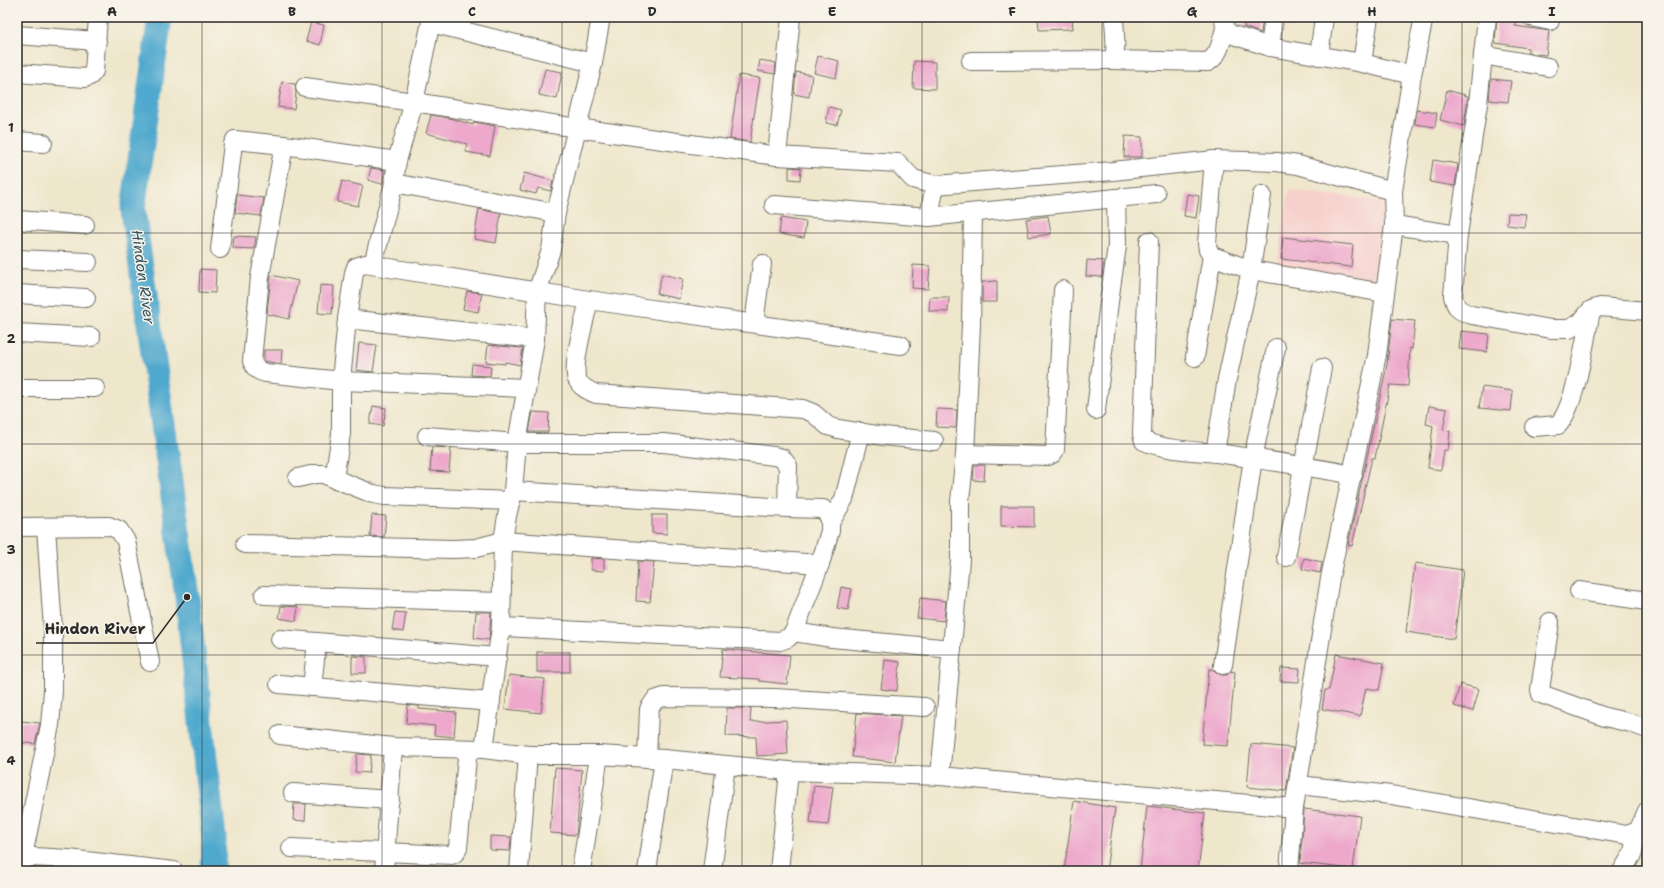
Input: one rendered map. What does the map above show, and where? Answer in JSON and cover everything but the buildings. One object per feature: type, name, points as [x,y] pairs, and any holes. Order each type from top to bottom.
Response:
[{"type":"street","points":[[17,73],[84,78],[90,76],[94,71],[98,17]]},
{"type":"street","points":[[291,848],[452,855],[456,852],[458,847],[476,749],[491,702],[501,627],[503,541],[512,496],[517,443],[535,339],[536,292],[551,250],[556,214],[593,63],[601,17]]},
{"type":"street","points":[[777,156],[791,17]]},
{"type":"street","points":[[1112,60],[1114,57],[1114,17]]},
{"type":"street","points":[[1270,47],[1274,17]]},
{"type":"street","points":[[1319,56],[1324,17]]},
{"type":"street","points":[[1362,63],[1369,17]]},
{"type":"street","points":[[1289,871],[1294,808],[1330,578],[1353,475],[1377,355],[1394,225],[1393,191],[1412,75],[1424,17]]},
{"type":"street","points":[[1487,17],[1478,104],[1458,235],[1453,296],[1455,305],[1461,312],[1507,322],[1551,329],[1569,329],[1580,324],[1592,310],[1600,307],[1647,311]]},
{"type":"street","points":[[1531,17],[1550,21]]},
{"type":"street","points":[[373,264],[394,183],[397,161],[414,102],[431,20],[593,63]]},
{"type":"street","points":[[971,61],[1112,60],[1208,62],[1214,58],[1218,52],[1224,23]]},
{"type":"street","points":[[1224,23],[1230,34],[1270,47],[1362,63],[1412,75]]},
{"type":"street","points":[[17,36],[97,41]]},
{"type":"street","points":[[1483,56],[1548,67]]},
{"type":"street","points":[[305,87],[414,102],[577,128],[777,156],[898,163],[913,179],[935,185],[1214,160],[1277,162],[1298,165],[1393,191]]},
{"type":"street","points":[[220,249],[233,142],[240,139],[284,144],[397,161]]},
{"type":"street","points":[[17,142],[43,143]]},
{"type":"street","points":[[284,144],[260,277],[252,361],[254,368],[258,371],[266,373],[342,380],[526,388]]},
{"type":"street","points":[[1214,160],[1207,243],[1208,250],[1212,256],[1251,270],[1384,293]]},
{"type":"street","points":[[394,183],[556,214]]},
{"type":"street","points":[[929,217],[935,185]]},
{"type":"street","points":[[774,206],[929,217],[1156,194]]},
{"type":"street","points":[[1215,453],[1227,379],[1251,270],[1262,195]]},
{"type":"street","points":[[1096,410],[1117,246],[1116,198]]},
{"type":"street","points":[[940,776],[960,560],[960,501],[965,454],[971,325],[973,212]]},
{"type":"street","points":[[17,220],[85,225]]},
{"type":"street","points":[[1394,225],[1458,235]]},
{"type":"street","points":[[1149,241],[1142,434],[1144,441],[1150,444],[1304,465],[1353,475]]},
{"type":"street","points":[[1195,357],[1212,256]]},
{"type":"street","points":[[17,259],[88,262]]},
{"type":"street","points":[[334,479],[341,434],[342,380],[347,319],[354,272],[356,267],[365,264],[373,264],[536,292],[901,345]]},
{"type":"street","points":[[754,323],[762,264]]},
{"type":"street","points":[[965,454],[1048,456],[1055,450],[1063,290]]},
{"type":"street","points":[[17,294],[86,298]]},
{"type":"street","points":[[589,300],[575,365],[577,379],[584,388],[596,394],[804,409],[814,413],[828,426],[884,436],[934,441]]},
{"type":"street","points":[[1534,427],[1558,425],[1564,419],[1573,396],[1592,310]]},
{"type":"street","points":[[347,319],[535,339]]},
{"type":"street","points":[[17,334],[91,338]]},
{"type":"street","points":[[1223,665],[1253,458],[1276,348]]},
{"type":"street","points":[[1286,557],[1322,368]]},
{"type":"street","points":[[17,388],[95,388]]},
{"type":"street","points":[[830,523],[844,499],[861,432]]},
{"type":"street","points":[[427,436],[517,443],[664,443],[774,456],[782,458],[788,466],[787,508]]},
{"type":"street","points":[[298,478],[315,474],[323,474],[373,494],[385,496],[512,496],[823,509],[830,518],[830,531],[820,564],[794,632],[788,638],[780,641],[501,627]]},
{"type":"street","points":[[17,527],[109,526],[119,530],[126,541],[150,662]]},
{"type":"street","points":[[46,527],[53,629],[53,691],[50,725],[20,861],[174,871]]},
{"type":"street","points":[[245,544],[453,549],[476,548],[503,541],[820,564]]},
{"type":"street","points":[[1580,591],[1647,601]]},
{"type":"street","points":[[264,595],[501,602]]},
{"type":"street","points":[[1550,622],[1540,690],[1541,694],[1605,717],[1631,723],[1647,729]]},
{"type":"street","points":[[794,632],[832,638],[952,649]]},
{"type":"street","points":[[280,639],[497,657]]},
{"type":"street","points":[[312,686],[317,642]]},
{"type":"street","points":[[279,684],[491,702]]},
{"type":"street","points":[[647,871],[655,758],[649,709],[655,700],[664,697],[775,698],[925,707]]},
{"type":"street","points":[[280,735],[393,747],[476,749],[528,755],[599,755],[655,758],[789,771],[940,776],[1294,808]]},
{"type":"street","points":[[384,871],[393,747]]},
{"type":"street","points":[[519,871],[528,755]]},
{"type":"street","points":[[581,871],[599,755]]},
{"type":"street","points":[[712,871],[726,766]]},
{"type":"street","points":[[778,871],[789,771]]},
{"type":"street","points":[[1298,785],[1391,795],[1626,835],[1636,832],[1641,827],[1647,811]]},
{"type":"street","points":[[293,793],[390,800]]},
{"type":"street","points":[[1622,871],[1633,852],[1636,832]]},
{"type":"shaded area","points":[[1289,190],[1392,202],[1381,284],[1276,269]]},
{"type":"waterway","name":"Hindon River","points":[[160,17],[133,209],[187,597],[214,838],[213,871]]},
{"type":"place","name":"Hindon River","points":[[187,597]]}]
